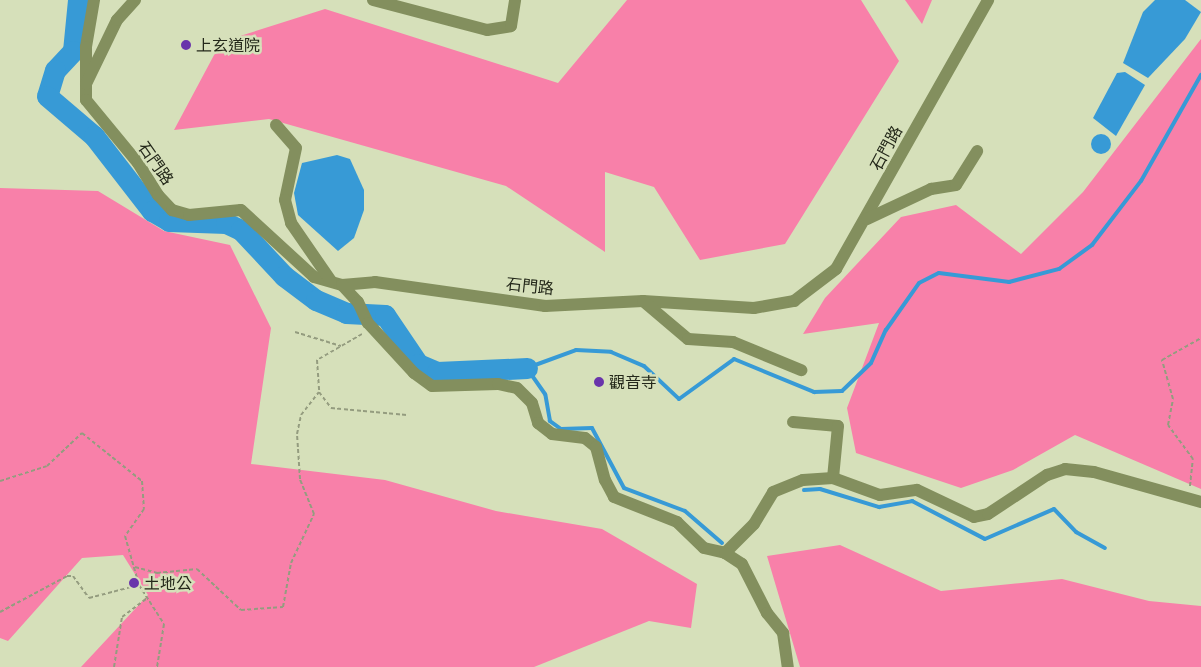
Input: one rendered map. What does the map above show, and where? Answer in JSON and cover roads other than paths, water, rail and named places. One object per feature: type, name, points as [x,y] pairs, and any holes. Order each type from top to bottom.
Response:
[{"type":"street","points":[[83,91],[94,0]]},
{"type":"street","points":[[83,91],[118,20],[135,0]]},
{"type":"street","points":[[373,0],[487,30],[511,26],[515,0]]},
{"type":"street","name":"石門路","points":[[83,91],[172,210],[189,214],[223,208],[241,210],[296,264],[314,277],[336,283],[375,282],[545,306],[643,301],[754,308],[794,301],[836,269],[867,219],[946,67],[988,0]]},
{"type":"street","points":[[276,125],[296,148],[285,200],[291,223],[336,283],[358,302],[368,323],[414,373],[432,386],[498,384],[517,388],[532,403],[538,423],[552,434],[585,438],[596,447],[605,480],[614,497],[677,522],[704,548],[725,553],[742,564],[767,613],[783,633],[788,667]]},
{"type":"street","points":[[867,219],[931,189],[956,185],[977,151]]},
{"type":"street","points":[[643,301],[688,339],[733,342],[801,370]]},
{"type":"street","points":[[793,422],[838,426],[832,478]]},
{"type":"street","points":[[725,553],[754,524],[773,492],[803,480],[832,478],[880,495],[917,490],[974,517],[988,514],[1047,475],[1065,470],[1094,472],[1197,501]]},
{"type":"water","points":[[1155,0],[1185,0],[1201,12],[1185,39],[1148,78],[1123,63],[1143,12]]},
{"type":"water","points":[[1125,72],[1145,85],[1116,136],[1093,118],[1117,73]]},
{"type":"water","points":[[1101,134],[1108,137],[1111,144],[1108,151],[1101,154],[1094,151],[1091,144],[1094,137]]},
{"type":"water","points":[[337,155],[350,159],[364,190],[364,210],[354,238],[338,251],[298,215],[294,193],[302,163]]},
{"type":"waterway","points":[[78,0],[73,51],[55,70],[47,96],[94,136],[152,211],[169,221],[226,223],[241,230],[284,276],[316,300],[346,313],[385,315],[418,364],[437,372],[527,368]]},
{"type":"waterway","points":[[722,543],[685,511],[624,488],[592,428],[561,429],[550,421],[545,394],[527,368],[576,350],[611,352],[644,366],[679,399],[734,359],[814,392],[842,391],[871,363],[886,330],[919,283],[939,273],[1009,282],[1059,269],[1092,245],[1141,181],[1201,75]]},
{"type":"waterway","points":[[804,490],[820,489],[879,507],[912,501],[985,539],[1054,509],[1076,532],[1105,548]]},
{"type":"place","name":"上玄道院","points":[[186,45]]},
{"type":"place","name":"觀音寺","points":[[599,382]]},
{"type":"place","name":"土地公","points":[[134,583]]}]
